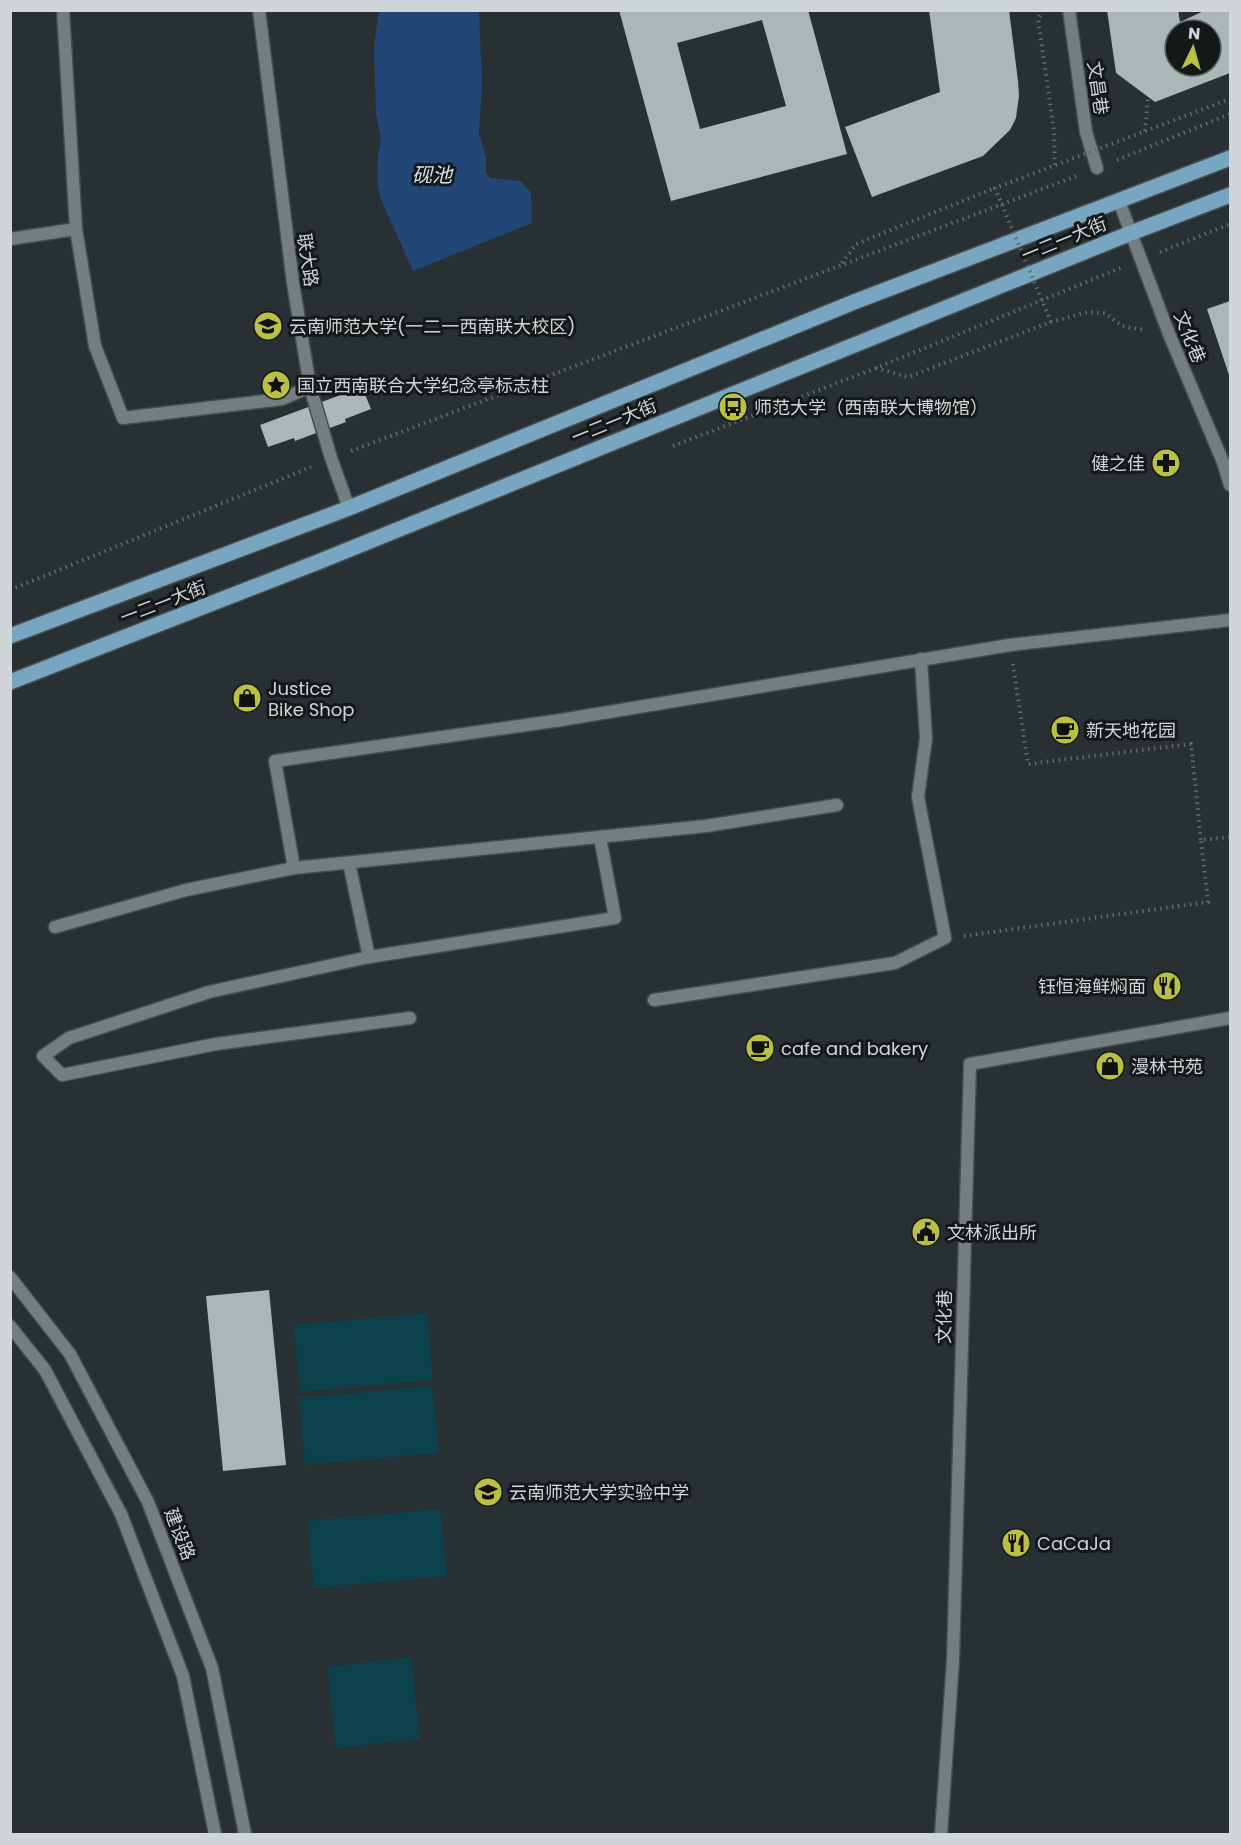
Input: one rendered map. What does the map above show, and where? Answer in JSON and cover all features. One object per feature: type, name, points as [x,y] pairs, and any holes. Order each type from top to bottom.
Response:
[{"type":"main road","name":"一二一大街","points":[[10,636],[349,508],[854,302],[1230,158]]},
{"type":"main road","name":"一二一大街","points":[[10,682],[318,562],[1230,195]]},
{"type":"street","points":[[63,10],[76,229],[95,346],[123,418],[282,399],[310,387]]},
{"type":"street","name":"联大路","points":[[259,10],[293,283],[310,387],[349,508]]},
{"type":"street","name":"文昌巷","points":[[1069,10],[1086,132],[1097,168]]},
{"type":"street","name":"文化巷","points":[[1119,201],[1169,334],[1227,461],[1230,485]]},
{"type":"street","points":[[10,240],[76,229]]},
{"type":"street","points":[[294,868],[275,761],[561,720],[1011,645],[1230,620]]},
{"type":"street","points":[[654,1000],[895,963],[945,939],[918,797],[926,738],[921,659]]},
{"type":"street","points":[[55,927],[186,890],[294,868],[705,826],[837,806]]},
{"type":"street","points":[[410,1018],[216,1044],[62,1075],[43,1056],[69,1038],[209,992],[369,957],[615,918],[600,837]]},
{"type":"street","points":[[349,863],[369,957]]},
{"type":"street","name":"文化巷","points":[[940,1834],[953,1660],[970,1064],[1230,1018]]},
{"type":"street","name":"建设路","points":[[10,1277],[70,1354],[148,1502],[212,1668],[245,1834]]},
{"type":"street","points":[[10,1326],[45,1370],[121,1514],[183,1676],[215,1834]]},
{"type":"path","points":[[1043,10],[1038,19],[1053,132],[1055,165]]},
{"type":"path","points":[[1146,131],[1148,97]]},
{"type":"path","points":[[842,264],[856,244],[995,188],[1230,99]]},
{"type":"path","points":[[10,590],[331,458],[1097,168],[1230,114]]},
{"type":"path","points":[[995,188],[1051,322]]},
{"type":"path","points":[[876,368],[908,377],[1051,322],[1088,312],[1105,313],[1122,326],[1169,334]]},
{"type":"path","points":[[945,939],[1208,903],[1191,744],[1028,764],[1011,645]]},
{"type":"path","points":[[1201,840],[1230,837]]},
{"type":"shaded area","points":[[427,1313],[433,1380],[300,1392],[294,1325]]},
{"type":"shaded area","points":[[432,1386],[439,1453],[305,1465],[299,1398]]},
{"type":"shaded area","points":[[440,1509],[447,1576],[314,1588],[307,1521]]},
{"type":"shaded area","points":[[411,1657],[420,1739],[336,1748],[327,1667]]},
{"type":"water","name":"砚池","points":[[379,11],[479,11],[482,82],[479,133],[486,158],[486,173],[491,178],[521,181],[531,193],[532,223],[413,271],[380,197],[377,178],[381,141],[376,113],[374,47]]},
{"type":"building","points":[[619,10],[808,10],[847,154],[671,201]],"holes":[[[762,20],[786,106],[700,129],[677,43]]]},
{"type":"building","points":[[929,10],[1009,10],[1019,96],[1016,118],[1010,130],[983,156],[872,197],[845,127],[940,92]]},
{"type":"building","points":[[1107,10],[1178,10],[1179,18],[1163,18],[1163,78],[1217,78],[1155,102],[1116,73]]},
{"type":"building","points":[[1206,10],[1230,10],[1230,73],[1223,76],[1223,18],[1189,18]]},
{"type":"building","points":[[1230,301],[1230,378],[1207,309]]},
{"type":"building","points":[[362,387],[371,409],[345,419],[346,422],[295,441],[294,438],[268,447],[260,425]]},
{"type":"building","points":[[269,1290],[286,1465],[223,1471],[206,1296]]},
{"type":"place","name":"云南师范大学(一二一西南联大校区)","points":[[268,326]]},
{"type":"place","name":"国立西南联合大学纪念亭标志柱","points":[[276,385]]},
{"type":"place","name":"师范大学（西南联大博物馆）","points":[[733,407]]},
{"type":"place","name":"健之佳","points":[[1166,463]]},
{"type":"place","name":"Justice Bike Shop","points":[[247,698]]},
{"type":"place","name":"新天地花园","points":[[1065,730]]},
{"type":"place","name":"钰恒海鲜焖面","points":[[1167,986]]},
{"type":"place","name":"cafe and bakery","points":[[760,1048]]},
{"type":"place","name":"漫林书苑","points":[[1110,1066]]},
{"type":"place","name":"文林派出所","points":[[926,1232]]},
{"type":"place","name":"云南师范大学实验中学","points":[[488,1492]]},
{"type":"place","name":"CaCaJa","points":[[1016,1543]]}]
